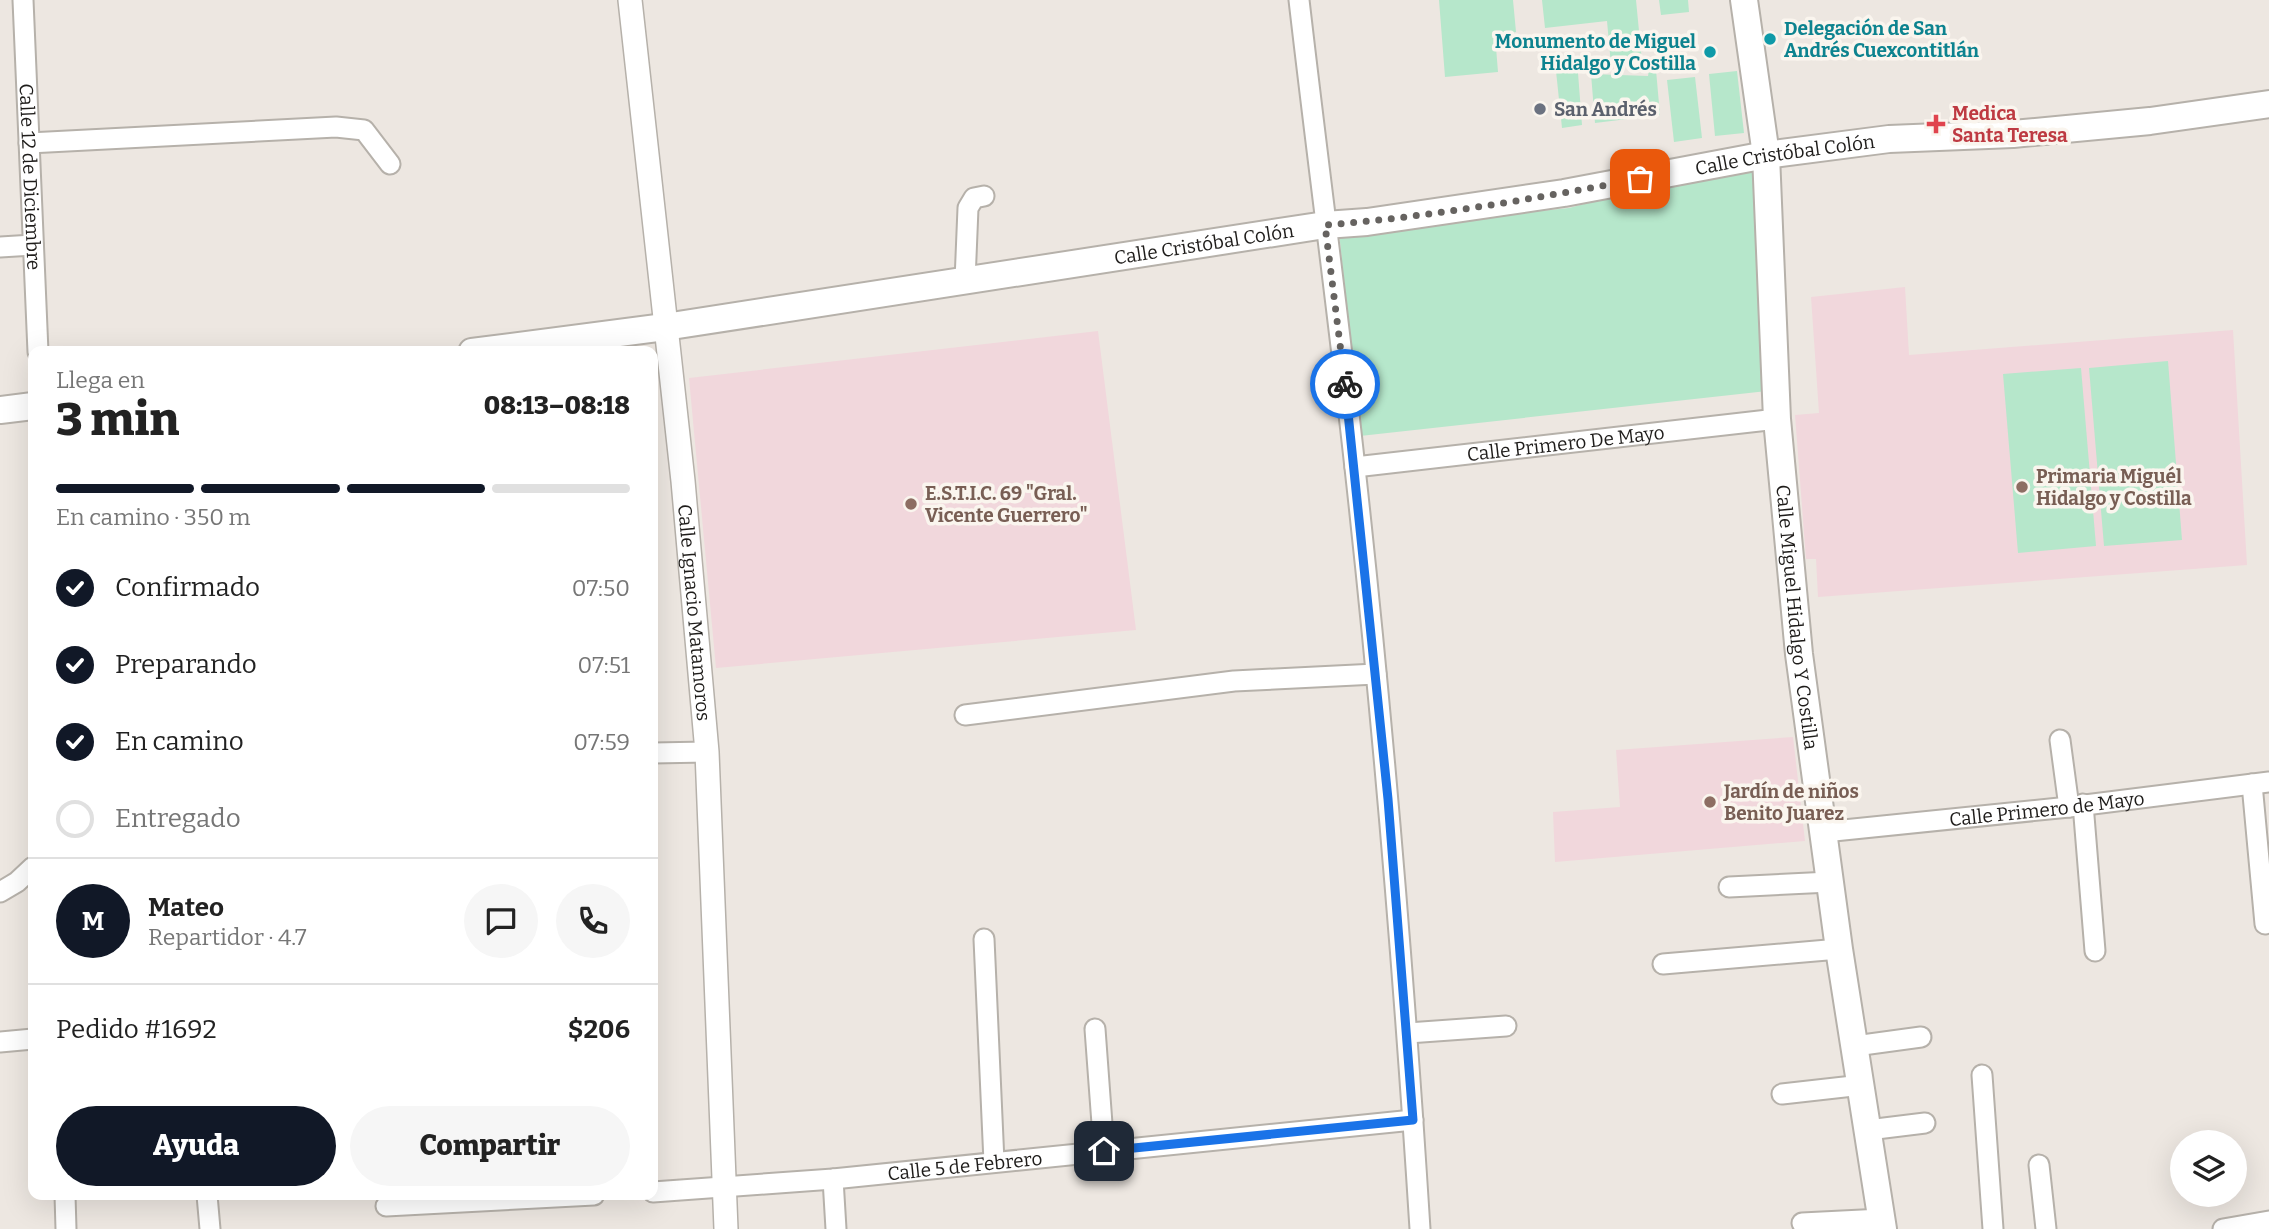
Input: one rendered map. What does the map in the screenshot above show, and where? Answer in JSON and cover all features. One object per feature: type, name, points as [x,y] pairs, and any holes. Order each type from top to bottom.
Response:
[{"type":"main road","name":"Calle Miguel Hidalgo Y Costilla","points":[[1744,0],[1766,155],[1777,419],[1799,654],[1839,949],[1882,1224]]},
{"type":"main road","name":"Calle Cristóbal Colón","points":[[518,346],[665,327],[1325,225],[1367,222],[1564,193],[1766,155],[1889,139],[2013,134],[2137,122],[2269,104]]},
{"type":"main road","points":[[0,410],[28,407]]},
{"type":"street","name":"Calle 12 de Diciembre","points":[[23,0],[38,346]]},
{"type":"street","name":"Calle Ignacio Matamoros","points":[[630,0],[683,481],[707,752],[726,1229]]},
{"type":"street","points":[[1299,0],[1355,467],[1376,674],[1408,1033],[1420,1229]]},
{"type":"street","points":[[29,143],[336,127],[364,130],[390,164]]},
{"type":"street","points":[[965,281],[968,208],[974,198],[984,196]]},
{"type":"street","points":[[0,247],[33,245]]},
{"type":"street","name":"Calle Primero De Mayo","points":[[1355,467],[1777,419]]},
{"type":"street","points":[[965,715],[1234,681],[1376,674]]},
{"type":"street","points":[[2060,740],[2076,806],[2095,951]]},
{"type":"street","points":[[658,753],[707,752]]},
{"type":"street","points":[[2261,783],[2265,925]]},
{"type":"street","name":"Calle Primero de Mayo","points":[[1824,832],[2076,806],[2261,783]]},
{"type":"street","points":[[0,892],[17,883],[28,872]]},
{"type":"street","points":[[1729,887],[1830,882]]},
{"type":"street","points":[[984,939],[994,1162]]},
{"type":"street","points":[[1663,964],[1839,949]]},
{"type":"street","points":[[1408,1033],[1506,1026]]},
{"type":"street","points":[[1095,1029],[1104,1151]]},
{"type":"street","points":[[1855,1046],[1921,1037]]},
{"type":"street","points":[[0,1042],[28,1039]]},
{"type":"street","points":[[1982,1075],[1993,1229]]},
{"type":"street","points":[[1782,1094],[1862,1085]]},
{"type":"street","name":"Calle 5 de Febrero","points":[[658,1192],[834,1179],[1413,1120]]},
{"type":"street","points":[[1868,1130],[1925,1123]]},
{"type":"street","points":[[2039,1165],[2046,1229]]},
{"type":"street","points":[[834,1179],[836,1229]]},
{"type":"street","points":[[65,1200],[66,1229]]},
{"type":"street","points":[[208,1200],[210,1229]]},
{"type":"street","points":[[386,1206],[499,1200]]},
{"type":"street","points":[[2223,1229],[2269,1221]]},
{"type":"street","points":[[1802,1223],[1882,1224]]},
{"type":"shaded area","name":"Primaria Miguél Hidalgo y Costilla","points":[[1905,287],[1909,355],[2233,330],[2247,565],[1818,597],[1816,559],[1806,559],[1795,415],[1819,413],[1811,297]]},
{"type":"shaded area","name":"E.S.T.I.C. 69 \"Gral. Vicente Guerrero\"","points":[[1098,331],[1136,630],[716,668],[689,378]]},
{"type":"shaded area","name":"Jardín de niños Benito Juarez","points":[[1793,737],[1805,841],[1555,862],[1553,812],[1620,807],[1616,750]]},
{"type":"green space","points":[[1439,0],[1513,0],[1516,32],[1495,35],[1498,72],[1445,77]]},
{"type":"green space","points":[[1542,0],[1636,0],[1642,62],[1611,65],[1607,21],[1545,28]]},
{"type":"green space","points":[[1659,0],[1688,0],[1689,12],[1661,15]]},
{"type":"green space","points":[[1649,70],[1656,70],[1660,115],[1595,123],[1591,74],[1648,76]]},
{"type":"green space","points":[[1556,71],[1578,73],[1582,125],[1562,128]]},
{"type":"green space","points":[[1737,71],[1744,133],[1715,136],[1709,74]]},
{"type":"green space","points":[[1695,77],[1702,138],[1674,142],[1667,80]]},
{"type":"green space","points":[[1753,170],[1767,391],[1360,436],[1339,232],[1569,208],[1674,180]]},
{"type":"green space","points":[[2168,361],[2182,540],[2104,546],[2089,368]]},
{"type":"green space","points":[[2081,368],[2096,546],[2018,553],[2003,374]]},
{"type":"way so far","points":[[1345,384],[1325,225],[1367,222],[1640,179]]},
{"type":"place","name":"Delegación de San Andrés Cuexcontitlán","points":[[1770,39]]},
{"type":"place","name":"Monumento de Miguel Hidalgo y Costilla","points":[[1710,52]]},
{"type":"place","name":"San Andrés","points":[[1540,109]]},
{"type":"place","name":"Medica Santa Teresa","points":[[1936,124]]},
{"type":"place","name":"Primaria Miguél Hidalgo y Costilla","points":[[2022,487]]},
{"type":"place","name":"E.S.T.I.C. 69 \"Gral. Vicente Guerrero\"","points":[[911,504]]},
{"type":"place","name":"Jardín de niños Benito Juarez","points":[[1710,802]]},
{"type":"route","points":[[1104,1151],[1413,1120],[1388,799],[1345,384]]}]
